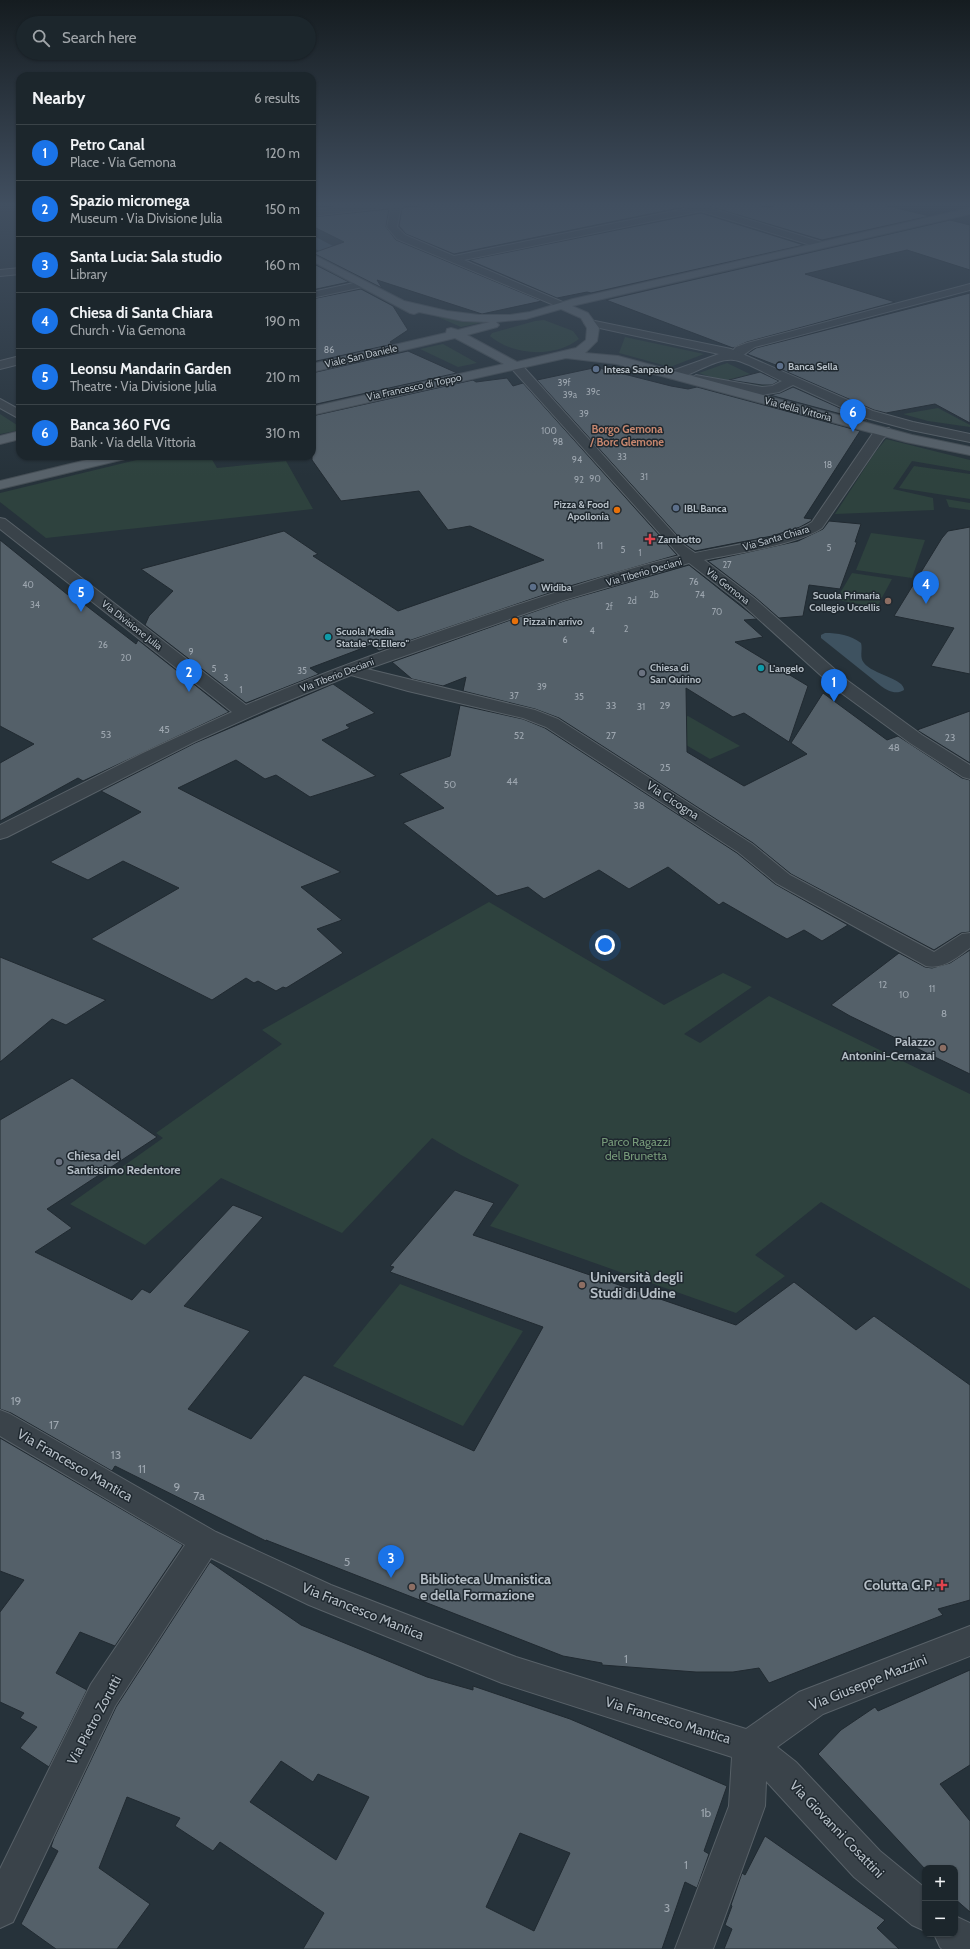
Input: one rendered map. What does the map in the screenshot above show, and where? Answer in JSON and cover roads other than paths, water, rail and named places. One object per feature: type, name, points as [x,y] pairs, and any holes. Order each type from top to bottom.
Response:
[{"type":"main road","points":[[382,294],[516,366]]},
{"type":"main road","points":[[526,316],[612,294]]},
{"type":"main road","points":[[402,304],[459,317],[490,318],[554,316],[590,323]]},
{"type":"main road","points":[[402,304],[420,327],[417,342],[411,345]]},
{"type":"main road","points":[[561,306],[583,315],[590,323],[594,336],[591,344],[570,355]]},
{"type":"main road","name":"Viale San Daniele","points":[[316,367],[526,316]]},
{"type":"main road","name":"Via Francesco di Toppo","points":[[316,409],[570,355]]},
{"type":"main road","name":"Via della Vittoria","points":[[570,355],[608,358],[884,431],[970,451]]},
{"type":"main road","points":[[0,440],[16,436]]},
{"type":"main road","points":[[0,485],[103,460]]},
{"type":"street","points":[[533,294],[561,306]]},
{"type":"street","points":[[673,375],[719,358],[734,356],[740,350],[751,345],[944,294]]},
{"type":"street","name":"Via della Vittoria","points":[[590,323],[686,342],[734,356],[851,408],[934,432],[970,438]]},
{"type":"street","points":[[0,365],[16,361]]},
{"type":"street","name":"Via Gemona","points":[[516,366],[670,539],[691,558],[748,602],[842,685],[916,739],[970,773]]},
{"type":"street","name":"Via della Vittoria","points":[[673,375],[762,391],[775,389],[792,381]]},
{"type":"street","points":[[0,403],[16,413]]},
{"type":"street","name":"Via Santa Chiara","points":[[691,558],[744,548],[811,529],[817,525],[870,447],[884,431]]},
{"type":"street","name":"Via Divisione Julia","points":[[0,522],[245,713]]},
{"type":"street","name":"Via Tiberio Deciani","points":[[0,833],[116,772],[245,713],[304,688],[402,650],[561,596],[691,558]]},
{"type":"street","name":"Via Cicogna","points":[[352,670],[414,687],[529,714],[552,723],[745,848],[783,879],[934,961],[970,939]]},
{"type":"street","name":"Via Francesco Mantica","points":[[0,1422],[205,1541],[320,1595],[514,1672],[750,1746]]},
{"type":"street","name":"Via Pietro Zorutti","points":[[0,1909],[103,1695],[205,1541]]},
{"type":"street","name":"Via Giuseppe Mazzini","points":[[750,1746],[811,1703],[970,1640]]},
{"type":"street","points":[[694,1949],[747,1806],[750,1746]]},
{"type":"street","name":"Via Giovanni Cosattini","points":[[750,1746],[784,1774],[867,1864],[922,1910]]},
{"type":"street","points":[[958,1937],[970,1945]]},
{"type":"water","points":[[825,633],[844,635],[861,643],[862,658],[864,663],[868,667],[899,683],[903,686],[904,690],[892,692],[881,686],[821,638],[821,635]]},
{"type":"place","name":"Banca Sella","points":[[780,366]]},
{"type":"place","name":"Intesa Sanpaolo","points":[[596,369]]},
{"type":"place","name":"Banca 360 FVG","points":[[853,432]]},
{"type":"place","name":"IBL Banca","points":[[676,508]]},
{"type":"place","name":"Pizza & Food Apollonia","points":[[617,510]]},
{"type":"place","name":"Zambotto","points":[[650,539]]},
{"type":"place","name":"Widiba","points":[[533,587]]},
{"type":"place","name":"Scuola Primaria Collegio Uccellis","points":[[888,601]]},
{"type":"place","name":"Chiesa di Santa Chiara","points":[[926,604]]},
{"type":"place","name":"Leonsu Mandarin Garden","points":[[81,612]]},
{"type":"place","name":"Pizza in arrivo","points":[[515,621]]},
{"type":"place","name":"Scuola Media Statale \"G.Ellero\"","points":[[328,637]]},
{"type":"place","name":"L'angelo","points":[[761,668]]},
{"type":"place","name":"Chiesa di San Quirino","points":[[642,673]]},
{"type":"place","name":"Spazio micromega","points":[[189,692]]},
{"type":"place","name":"Petro Canal","points":[[834,702]]},
{"type":"place","name":"Palazzo Antonini-Cernazai","points":[[943,1048]]},
{"type":"place","name":"Chiesa del Santissimo Redentore","points":[[59,1162]]},
{"type":"place","name":"Università degli Studi di Udine","points":[[582,1285]]},
{"type":"place","name":"Santa Lucia: Sala studio","points":[[391,1578]]},
{"type":"place","name":"Colutta G.P.","points":[[942,1585]]},
{"type":"place","name":"Biblioteca Umanistica e della Formazione","points":[[412,1587]]},
{"type":"district","name":"Borgo Gemona / Borc Glemone","points":[[627,435]]},
{"type":"park label","name":"Parco Ragazzi del Brunetta","points":[[636,1148]]}]
